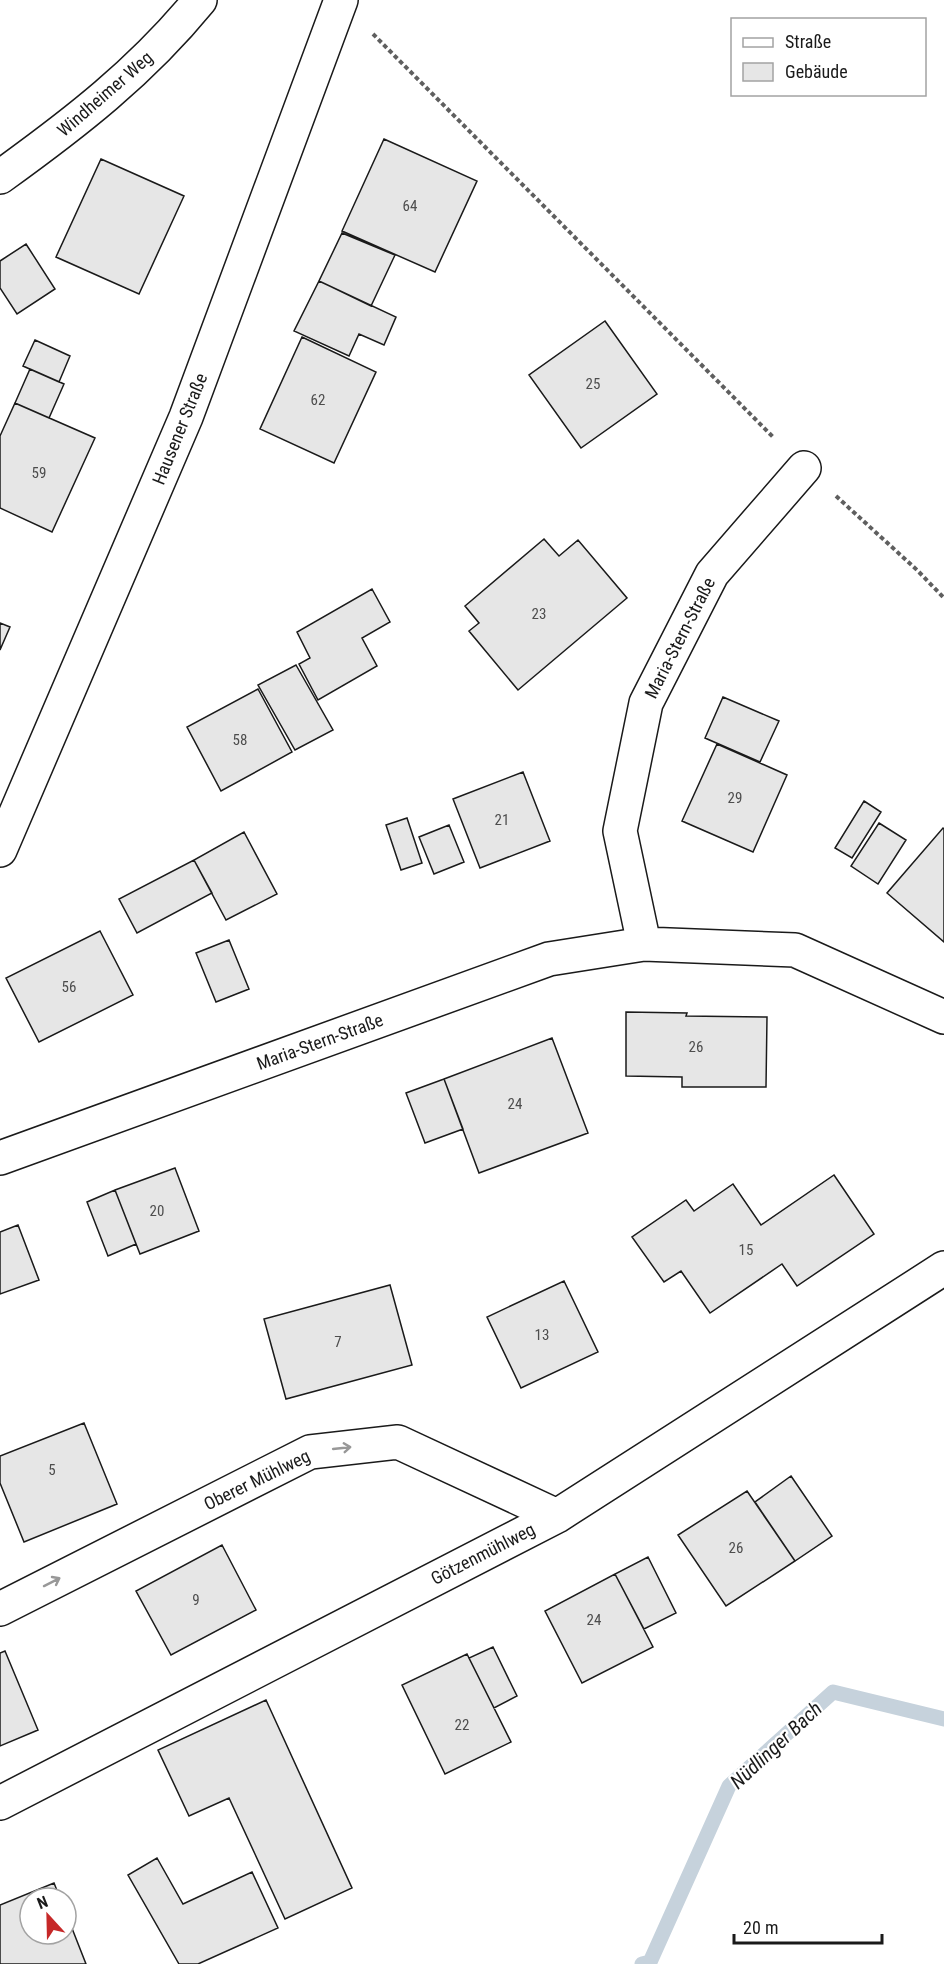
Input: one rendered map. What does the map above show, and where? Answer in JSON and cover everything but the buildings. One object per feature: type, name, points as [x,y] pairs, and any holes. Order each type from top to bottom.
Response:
[{"type":"street","name":"Windheimer Weg","points":[[0,177],[63,132],[128,77],[172,35],[200,0]]},
{"type":"street","name":"Hausener Straße","points":[[0,850],[186,417],[341,1]]},
{"type":"street","name":"Maria-Stern-Straße","points":[[644,944],[620,831],[646,703],[712,574],[804,468]]},
{"type":"street","name":"Maria-Stern-Straße","points":[[0,1158],[549,959],[644,944],[795,950],[944,1017]]},
{"type":"street","name":"Götzenmühlweg","points":[[0,1803],[557,1516],[944,1268]]},
{"type":"street","name":"Oberer Mühlweg","points":[[0,1609],[310,1452],[398,1442],[557,1516]]},
{"type":"path","points":[[341,1],[804,468],[917,570],[944,598]]},
{"type":"waterway","name":"Nüdlinger Bach","points":[[642,1964],[650,1962],[729,1786],[833,1692],[944,1719]]}]
